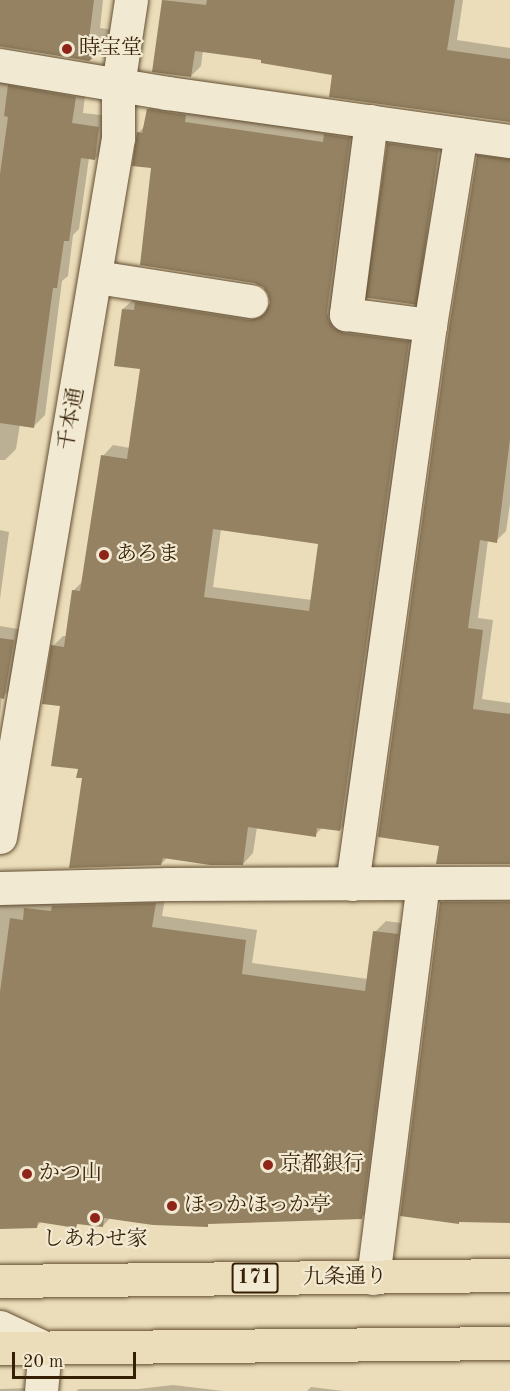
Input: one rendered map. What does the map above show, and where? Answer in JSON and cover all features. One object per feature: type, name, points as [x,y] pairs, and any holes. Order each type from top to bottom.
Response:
[{"type":"highway","name":"九条通り","points":[[0,1281],[510,1275]]},
{"type":"highway","points":[[0,1348],[510,1343]]},
{"type":"street","name":"千本通","points":[[0,837],[97,277],[118,138],[118,85],[131,0]]},
{"type":"street","points":[[0,65],[118,85],[510,141]]},
{"type":"street","points":[[370,121],[346,314],[430,325]]},
{"type":"street","points":[[352,884],[430,325],[461,134]]},
{"type":"street","points":[[97,277],[252,301]]},
{"type":"street","points":[[373,1278],[423,882]]},
{"type":"street","points":[[0,888],[423,882],[510,884]]},
{"type":"street","points":[[0,1328],[45,1348],[41,1391]]},
{"type":"building","points":[[0,0],[94,0],[89,39],[106,41],[105,48],[89,61],[0,46]]},
{"type":"building","points":[[162,0],[206,5],[207,0],[455,0],[447,50],[510,59],[510,122],[329,97],[332,75],[261,63],[261,60],[195,51],[191,77],[152,72]]},
{"type":"building","points":[[8,85],[76,97],[72,123],[99,127],[95,160],[81,158],[69,241],[64,241],[57,288],[53,288],[34,428],[0,423],[0,174],[8,117],[4,116]]},
{"type":"building","points":[[147,109],[186,115],[185,122],[323,142],[324,134],[350,138],[327,312],[329,321],[334,328],[344,333],[409,341],[340,831],[317,828],[316,837],[248,827],[243,865],[210,865],[163,858],[161,865],[69,868],[82,778],[76,778],[78,769],[51,766],[60,706],[42,704],[51,645],[64,647],[72,590],[80,591],[101,455],[127,459],[140,369],[114,366],[122,309],[134,310],[135,302],[249,320],[265,313],[270,303],[263,287],[254,283],[140,265],[151,168],[132,166],[137,132],[142,133]],"holes":[[[213,529],[318,544],[309,611],[204,597]]]},
{"type":"building","points":[[387,143],[438,150],[417,305],[365,297]]},
{"type":"building","points":[[477,155],[510,159],[510,439],[497,543],[480,540],[468,628],[483,630],[473,709],[510,714],[510,864],[436,864],[439,846],[378,837],[449,328]]},
{"type":"building","points":[[0,638],[14,640],[4,699],[0,698]]},
{"type":"building","points":[[440,902],[510,902],[510,1223],[459,1222],[459,1224],[400,1216]]},
{"type":"building","points":[[156,903],[152,927],[246,940],[242,974],[365,991],[373,931],[398,934],[362,1219],[208,1224],[208,1227],[153,1225],[104,1218],[103,1227],[77,1224],[76,1228],[38,1222],[37,1228],[0,1229],[0,992],[10,918],[23,920],[24,908],[51,911],[52,906]]},
{"type":"place","name":"時宝堂","points":[[67,49]]},
{"type":"place","name":"あろま","points":[[104,555]]},
{"type":"place","name":"京都銀行","points":[[268,1165]]},
{"type":"place","name":"かつ山","points":[[27,1174]]},
{"type":"place","name":"ほっかほっか亭","points":[[172,1206]]},
{"type":"place","name":"しあわせ家","points":[[95,1218]]}]
